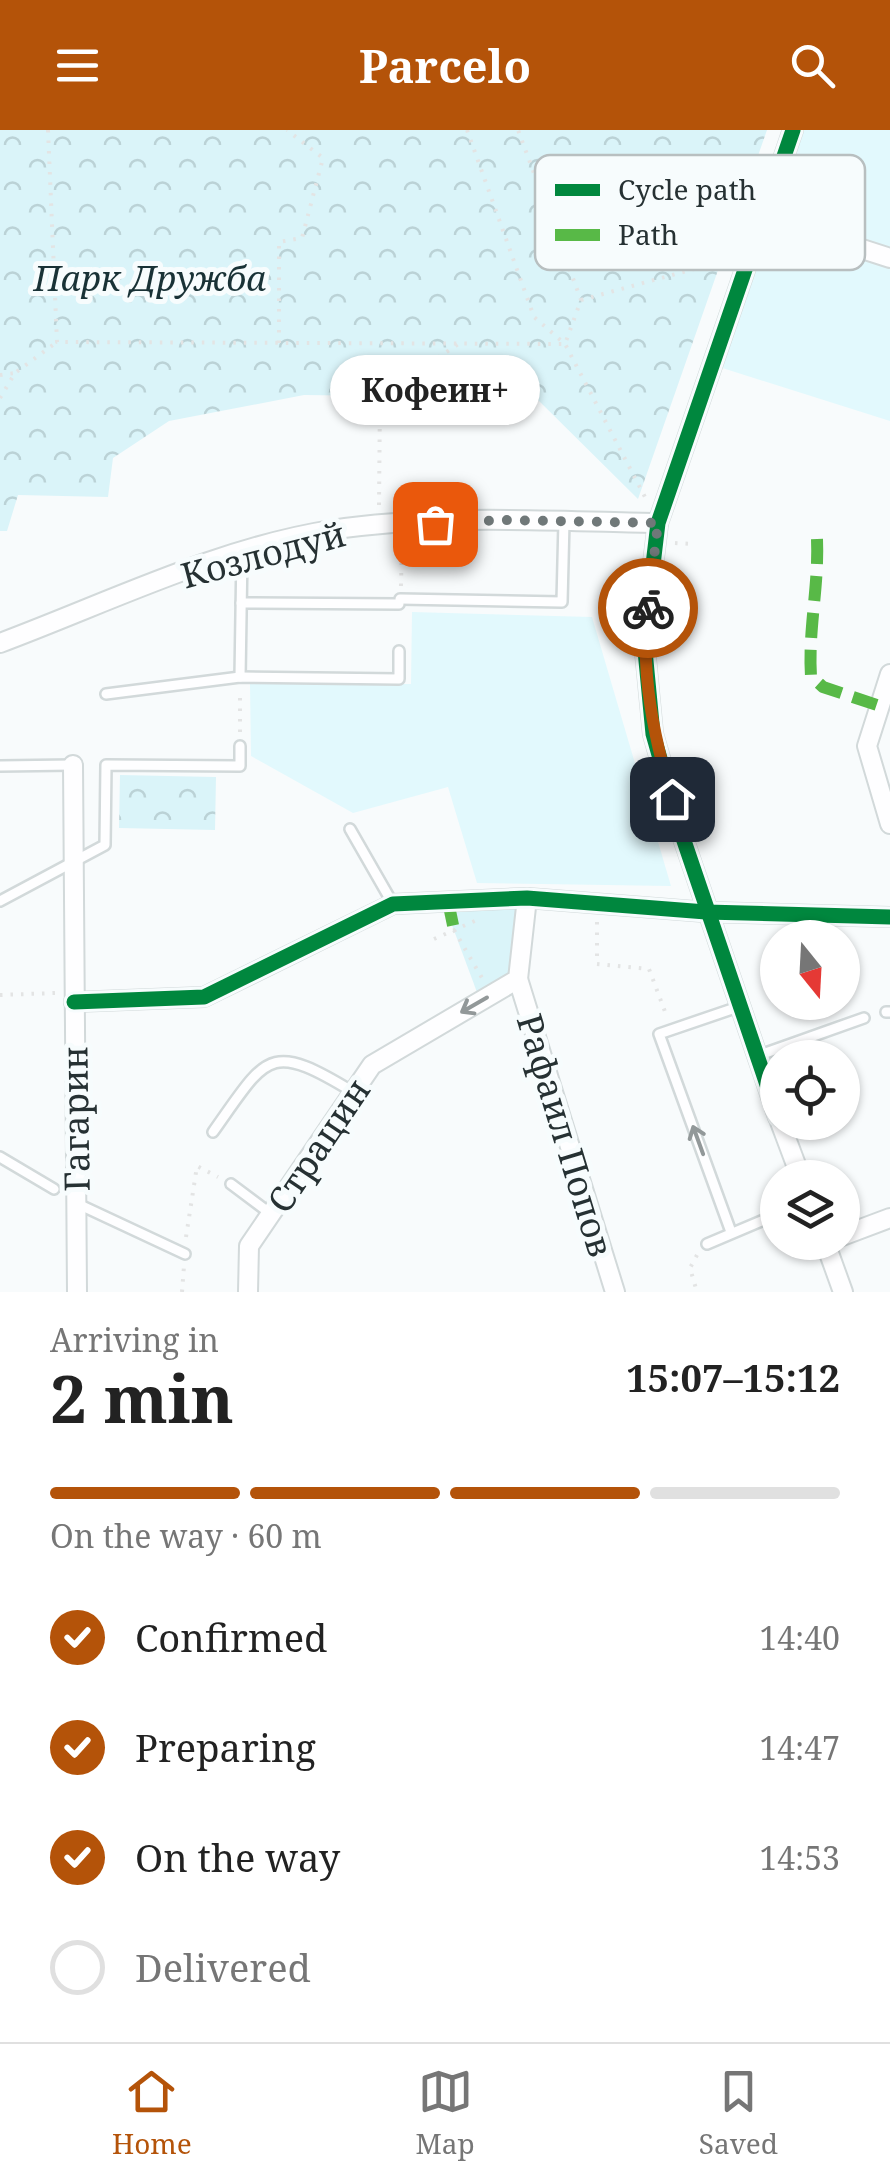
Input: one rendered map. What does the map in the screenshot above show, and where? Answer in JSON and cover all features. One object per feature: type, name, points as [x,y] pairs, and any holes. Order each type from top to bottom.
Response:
[{"type":"street","points":[[784,155],[793,130]]},
{"type":"street","points":[[865,250],[890,258]]},
{"type":"street","points":[[745,270],[658,523],[644,640],[653,734],[706,912],[760,1069]]},
{"type":"street","name":"Козлодуй","points":[[0,643],[242,552],[331,530],[564,521],[658,523]]},
{"type":"street","points":[[890,674],[867,746],[890,824]]},
{"type":"street","name":"Гагарин","points":[[73,765],[77,1292]]},
{"type":"street","points":[[518,979],[527,898]]},
{"type":"street","points":[[74,997],[204,997],[393,904],[527,898],[706,912],[890,916]]},
{"type":"street","name":"Страцин","points":[[248,1292],[250,1246],[372,1065],[518,979]]},
{"type":"street","name":"Рафаил Попов","points":[[518,979],[614,1292]]},
{"type":"street","points":[[860,1229],[890,1218]]},
{"type":"street","points":[[832,1260],[843,1292]]},
{"type":"lane","points":[[241,602],[562,602],[564,521]]},
{"type":"lane","points":[[240,677],[242,552]]},
{"type":"lane","points":[[106,694],[240,677],[399,678],[398,652]]},
{"type":"lane","points":[[0,901],[105,845],[106,765],[240,766],[240,746]]},
{"type":"lane","points":[[0,766],[73,765]]},
{"type":"lane","points":[[350,829],[393,904]]},
{"type":"lane","points":[[731,1232],[659,1034],[738,1007]]},
{"type":"lane","points":[[755,1056],[864,1018]]},
{"type":"lane","points":[[213,1132],[252,1078],[275,1062],[302,1060],[354,1092]]},
{"type":"lane","points":[[0,1157],[54,1189]]},
{"type":"lane","points":[[231,1184],[272,1214]]},
{"type":"lane","points":[[76,1203],[185,1254]]},
{"type":"lane","points":[[707,1244],[760,1221]]},
{"type":"path","points":[[48,130],[58,342]]},
{"type":"path","points":[[279,343],[279,242],[302,238],[324,158],[288,130]]},
{"type":"path","points":[[466,130],[534,317],[565,344],[658,523]]},
{"type":"path","points":[[518,130],[535,176]]},
{"type":"path","points":[[565,344],[581,300],[570,270]]},
{"type":"path","points":[[581,300],[691,270]]},
{"type":"path","points":[[0,398],[15,373],[58,342],[565,344]]},
{"type":"path","points":[[379,527],[380,396],[460,344]]},
{"type":"path","points":[[0,375],[15,373]]},
{"type":"path","points":[[400,602],[402,526]]},
{"type":"path","points":[[240,677],[240,746]]},
{"type":"path","points":[[597,923],[597,964],[649,969],[667,1017]]},
{"type":"path","points":[[454,930],[492,994]]},
{"type":"path","points":[[0,995],[74,997]]},
{"type":"path","points":[[189,1196],[197,1166],[231,1184]]},
{"type":"path","points":[[697,1292],[690,1268],[707,1244]]},
{"type":"shaded area","points":[[793,130],[890,130],[890,421],[713,365],[745,270],[865,270],[865,155],[784,155]]},
{"type":"shaded area","points":[[412,612],[592,617],[671,886],[477,883],[448,787],[353,813],[251,756],[250,684],[411,684]]},
{"type":"green space","name":"Парк Дружба","points":[[0,130],[767,130],[758,155],[535,155],[535,270],[718,270],[638,499],[536,398],[304,395],[169,421],[113,458],[108,497],[18,495],[7,531],[0,531]]},
{"type":"green space","points":[[120,775],[216,777],[215,830],[119,828]]},
{"type":"green space","points":[[520,904],[513,975],[478,995],[446,909]]},
{"type":"marked path","points":[[817,539],[811,676],[823,687],[880,706]]},
{"type":"marked path","points":[[448,901],[454,930]]},
{"type":"cycle path","points":[[784,155],[793,130]]},
{"type":"cycle path","points":[[745,270],[658,523],[644,640],[653,734],[681,832],[760,1064]]},
{"type":"cycle path","points":[[74,1002],[204,997],[393,904],[527,898],[706,912],[890,917]]},
{"type":"way so far","points":[[435,524],[502,520],[658,523],[648,608]]},
{"type":"place","name":"Кофеин+","points":[[435,524]]},
{"type":"route","points":[[648,608],[644,640],[653,734],[672,799]]}]
